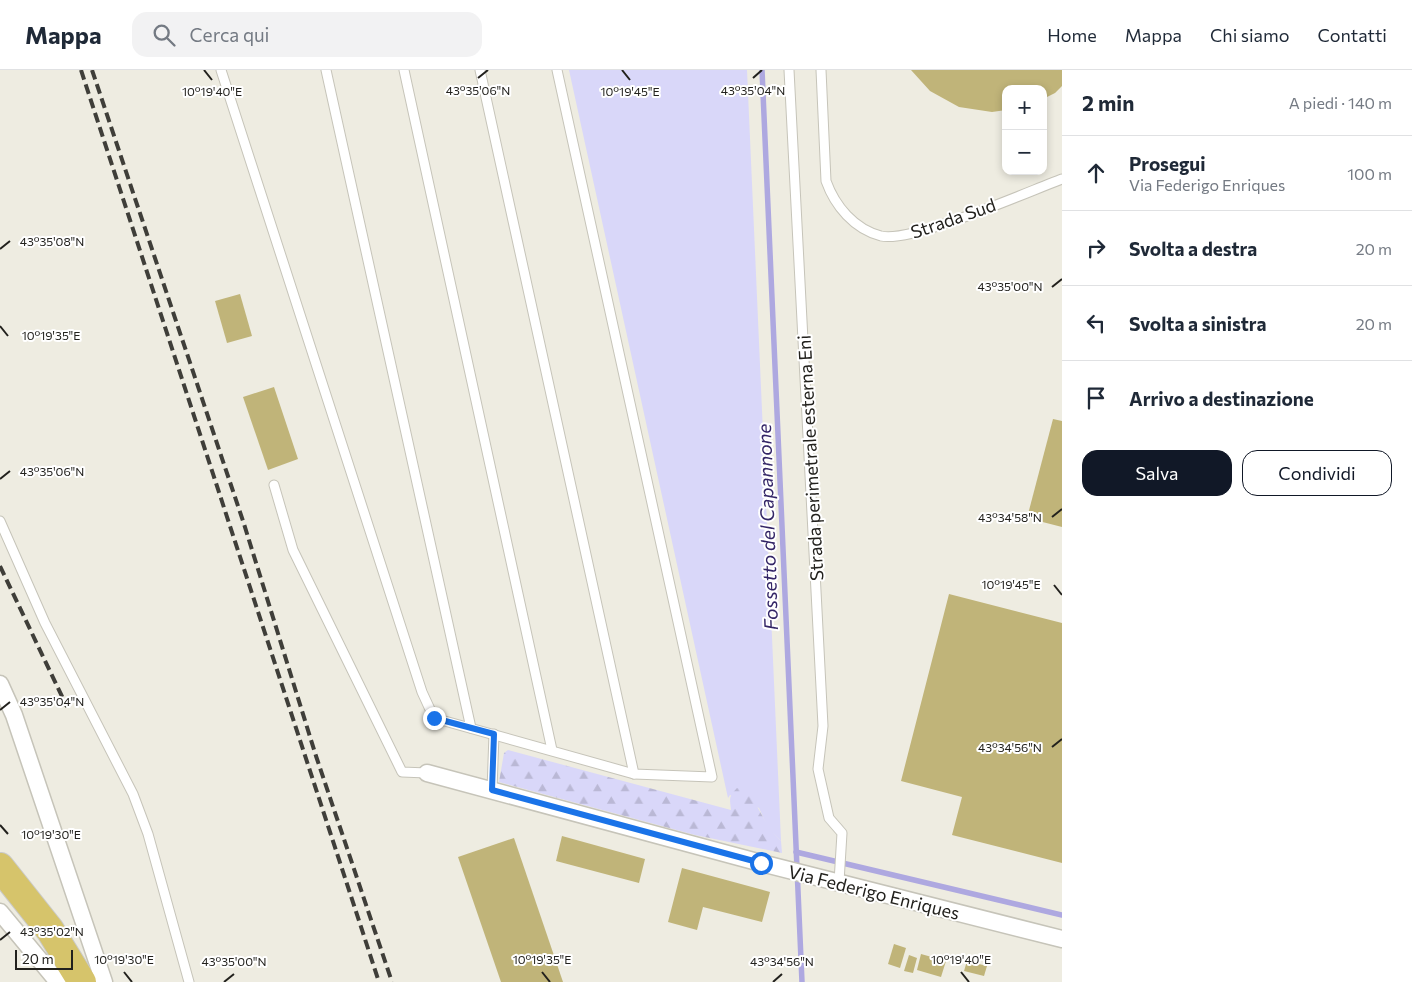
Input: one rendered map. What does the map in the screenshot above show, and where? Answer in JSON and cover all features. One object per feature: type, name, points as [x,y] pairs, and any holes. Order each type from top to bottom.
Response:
[{"type":"highway","points":[[0,867],[50,930],[82,982]]},
{"type":"street","points":[[0,684],[21,733],[104,982]]},
{"type":"street","name":"Via Federigo Enriques","points":[[426,772],[761,863],[836,877],[1062,939]]},
{"type":"street","points":[[0,912],[58,982]]},
{"type":"lane","points":[[221,70],[422,692],[434,718],[634,774],[712,777],[557,70]]},
{"type":"lane","points":[[326,70],[471,728]]},
{"type":"lane","points":[[404,70],[552,750]]},
{"type":"lane","points":[[480,70],[634,774]]},
{"type":"lane","name":"Strada perimetrale esterna Eni","points":[[789,70],[823,716],[818,769],[829,818],[842,833],[836,877]]},
{"type":"lane","name":"Strada Sud","points":[[821,70],[826,181],[831,194],[841,210],[858,224],[881,236],[900,236],[926,230],[1062,179]]},
{"type":"lane","points":[[274,484],[293,550],[402,772],[426,772]]},
{"type":"lane","points":[[0,521],[45,623],[133,794],[148,834],[189,982]]},
{"type":"lane","points":[[492,790],[494,734]]},
{"type":"green space","points":[[569,70],[747,70],[781,841],[768,828],[759,808],[730,795],[728,798]]},
{"type":"green space","points":[[508,750],[731,810],[730,801],[732,794],[737,788],[747,789],[766,823],[781,841],[782,853],[695,835],[499,782],[504,753]]},
{"type":"building","points":[[911,70],[1062,70],[1062,86],[1055,93],[1047,97],[1047,85],[1002,85],[1002,111],[992,112],[959,107],[930,91]]},
{"type":"building","points":[[240,294],[252,336],[227,343],[215,301]]},
{"type":"building","points":[[274,387],[298,459],[268,470],[243,397]]},
{"type":"building","points":[[1053,419],[1062,421],[1062,527],[1027,518]]},
{"type":"building","points":[[949,594],[1062,623],[1062,863],[952,835],[962,797],[901,781]]},
{"type":"building","points":[[562,836],[645,859],[639,883],[556,861]]},
{"type":"building","points":[[514,838],[563,982],[501,982],[458,857]]},
{"type":"building","points":[[682,868],[770,892],[762,922],[703,907],[697,930],[668,922]]},
{"type":"building","points":[[894,944],[906,948],[900,968],[888,964]]},
{"type":"building","points":[[921,954],[946,961],[941,977],[917,970]]},
{"type":"building","points":[[909,955],[917,958],[913,973],[904,971]]},
{"type":"building","points":[[967,961],[987,966],[984,976],[964,971]]},
{"type":"waterway","name":"Fossetto del Capannone","points":[[762,70],[802,982]]},
{"type":"waterway","points":[[796,852],[1062,915]]},
{"type":"railway","points":[[81,70],[379,982]]},
{"type":"railway","points":[[92,70],[244,524],[316,756],[392,982]]},
{"type":"railway","points":[[0,566],[67,707]]},
{"type":"route","points":[[434,718],[494,734],[492,790],[761,863]]}]
